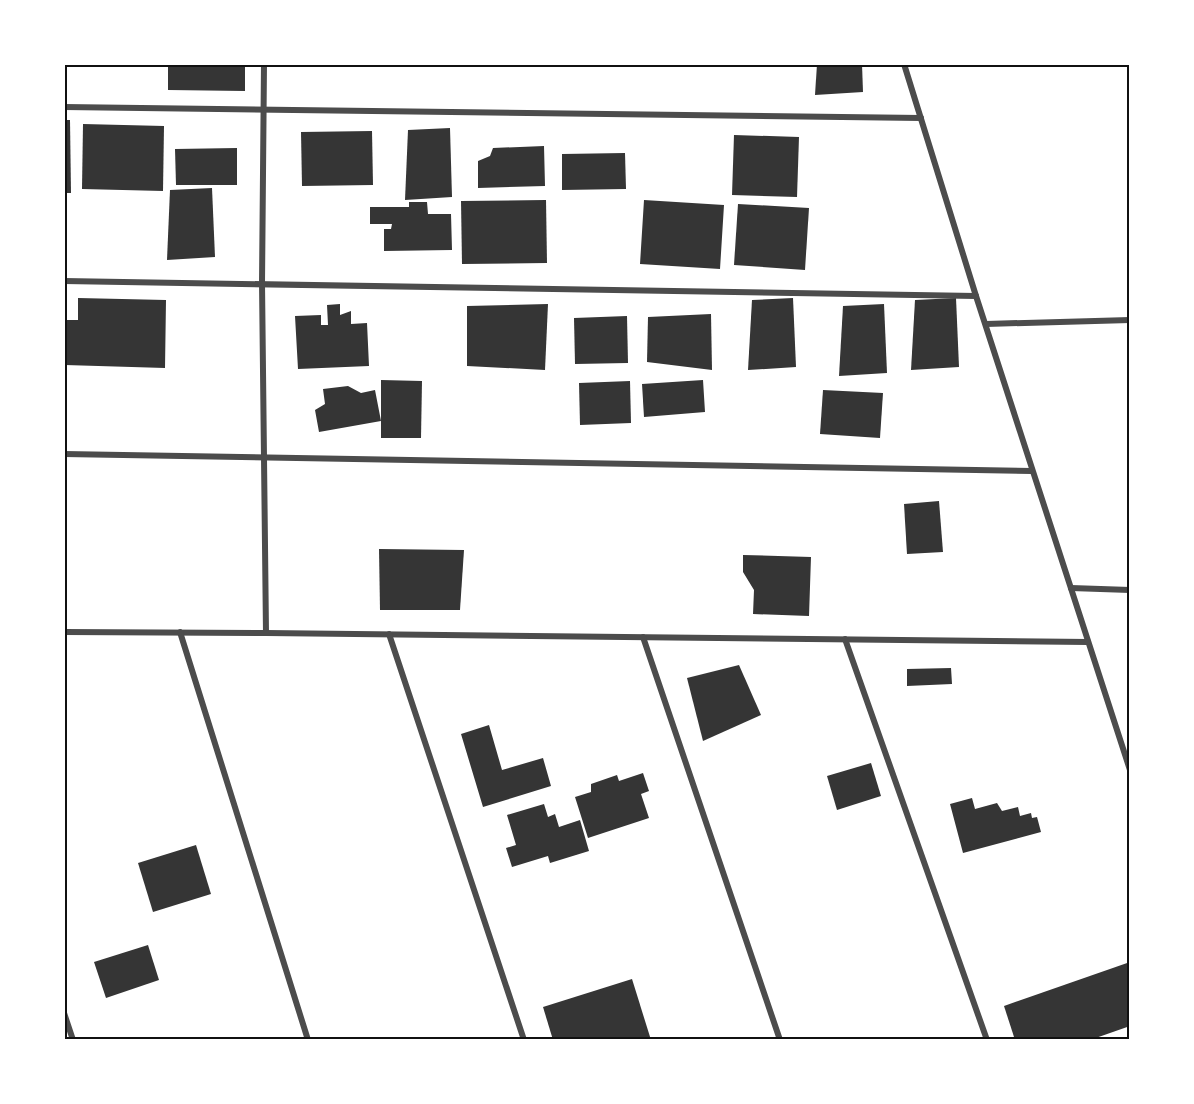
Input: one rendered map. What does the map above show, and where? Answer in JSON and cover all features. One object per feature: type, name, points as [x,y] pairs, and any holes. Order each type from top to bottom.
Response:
[{"type":"street","points":[[264,64],[262,283],[266,633]]},
{"type":"street","points":[[904,64],[1032,471],[1130,770]]},
{"type":"street","points":[[64,107],[921,118]]},
{"type":"street","points":[[64,280],[976,296]]},
{"type":"street","points":[[986,324],[1130,320]]},
{"type":"street","points":[[64,454],[1032,471]]},
{"type":"street","points":[[1071,588],[1130,590]]},
{"type":"street","points":[[64,632],[1088,642]]},
{"type":"street","points":[[180,632],[308,1040]]},
{"type":"street","points":[[389,634],[524,1040]]},
{"type":"street","points":[[643,637],[780,1040]]},
{"type":"street","points":[[845,639],[987,1040]]},
{"type":"street","points":[[64,1013],[73,1040]]},
{"type":"building","points":[[168,64],[245,64],[245,91],[168,90]]},
{"type":"building","points":[[817,64],[862,64],[863,92],[815,95]]},
{"type":"building","points":[[64,120],[70,120],[71,193],[64,193]]},
{"type":"building","points":[[83,124],[164,126],[163,191],[82,189]]},
{"type":"building","points":[[450,128],[452,197],[405,200],[408,130]]},
{"type":"building","points":[[372,131],[373,185],[302,186],[301,132]]},
{"type":"building","points":[[734,135],[799,137],[797,197],[732,195]]},
{"type":"building","points":[[544,146],[545,186],[478,188],[478,161],[490,156],[493,148]]},
{"type":"building","points":[[237,148],[237,185],[176,185],[175,149]]},
{"type":"building","points":[[625,153],[626,189],[562,190],[562,154]]},
{"type":"building","points":[[212,188],[215,257],[167,260],[170,190]]},
{"type":"building","points":[[546,200],[547,263],[462,264],[461,201]]},
{"type":"building","points":[[644,200],[724,205],[720,269],[640,264]]},
{"type":"building","points":[[409,202],[427,202],[428,214],[451,214],[452,250],[384,251],[384,229],[391,229],[392,224],[370,224],[370,207],[409,207]]},
{"type":"building","points":[[738,204],[809,208],[805,270],[734,265]]},
{"type":"building","points":[[78,298],[166,300],[165,368],[65,365],[66,320],[78,320]]},
{"type":"building","points":[[793,298],[796,367],[748,370],[752,300]]},
{"type":"building","points":[[956,298],[959,367],[911,370],[915,300]]},
{"type":"building","points":[[340,304],[340,315],[351,311],[351,324],[367,323],[369,366],[298,369],[295,316],[321,315],[321,325],[328,325],[327,305]]},
{"type":"building","points":[[548,304],[545,370],[467,366],[467,306]]},
{"type":"building","points":[[884,304],[887,373],[839,376],[843,306]]},
{"type":"building","points":[[711,314],[712,370],[647,362],[648,317]]},
{"type":"building","points":[[627,316],[628,363],[575,364],[574,318]]},
{"type":"building","points":[[381,380],[422,381],[421,438],[381,438]]},
{"type":"building","points":[[703,380],[705,412],[644,417],[642,384]]},
{"type":"building","points":[[630,381],[631,423],[580,425],[579,383]]},
{"type":"building","points":[[348,386],[361,393],[375,390],[381,421],[319,432],[315,410],[325,404],[323,389]]},
{"type":"building","points":[[823,390],[883,393],[880,438],[820,434]]},
{"type":"building","points":[[939,501],[943,552],[907,554],[904,504]]},
{"type":"building","points":[[379,549],[464,550],[460,610],[380,610]]},
{"type":"building","points":[[743,555],[811,557],[809,616],[753,614],[754,590],[743,572]]},
{"type":"building","points":[[739,665],[761,715],[703,741],[687,678]]},
{"type":"building","points":[[951,668],[952,684],[907,686],[907,669]]},
{"type":"building","points":[[489,725],[502,770],[543,758],[551,786],[483,807],[461,734]]},
{"type":"building","points":[[871,763],[881,796],[837,810],[827,776]]},
{"type":"building","points":[[643,773],[649,791],[641,794],[649,818],[588,838],[575,797],[591,792],[591,784],[617,775],[619,781]]},
{"type":"building","points":[[972,798],[975,809],[997,803],[1002,811],[1018,807],[1020,816],[1031,813],[1032,818],[1037,817],[1041,832],[963,853],[950,804]]},
{"type":"building","points":[[544,804],[548,817],[555,814],[559,827],[580,820],[589,851],[550,863],[548,856],[512,867],[506,848],[516,845],[507,815]]},
{"type":"building","points":[[196,845],[211,894],[153,912],[138,863]]},
{"type":"building","points":[[148,945],[159,980],[106,998],[94,962]]},
{"type":"building","points":[[1130,962],[1130,1026],[1090,1040],[1015,1040],[1004,1006]]},
{"type":"building","points":[[632,979],[651,1040],[553,1040],[543,1007]]}]
